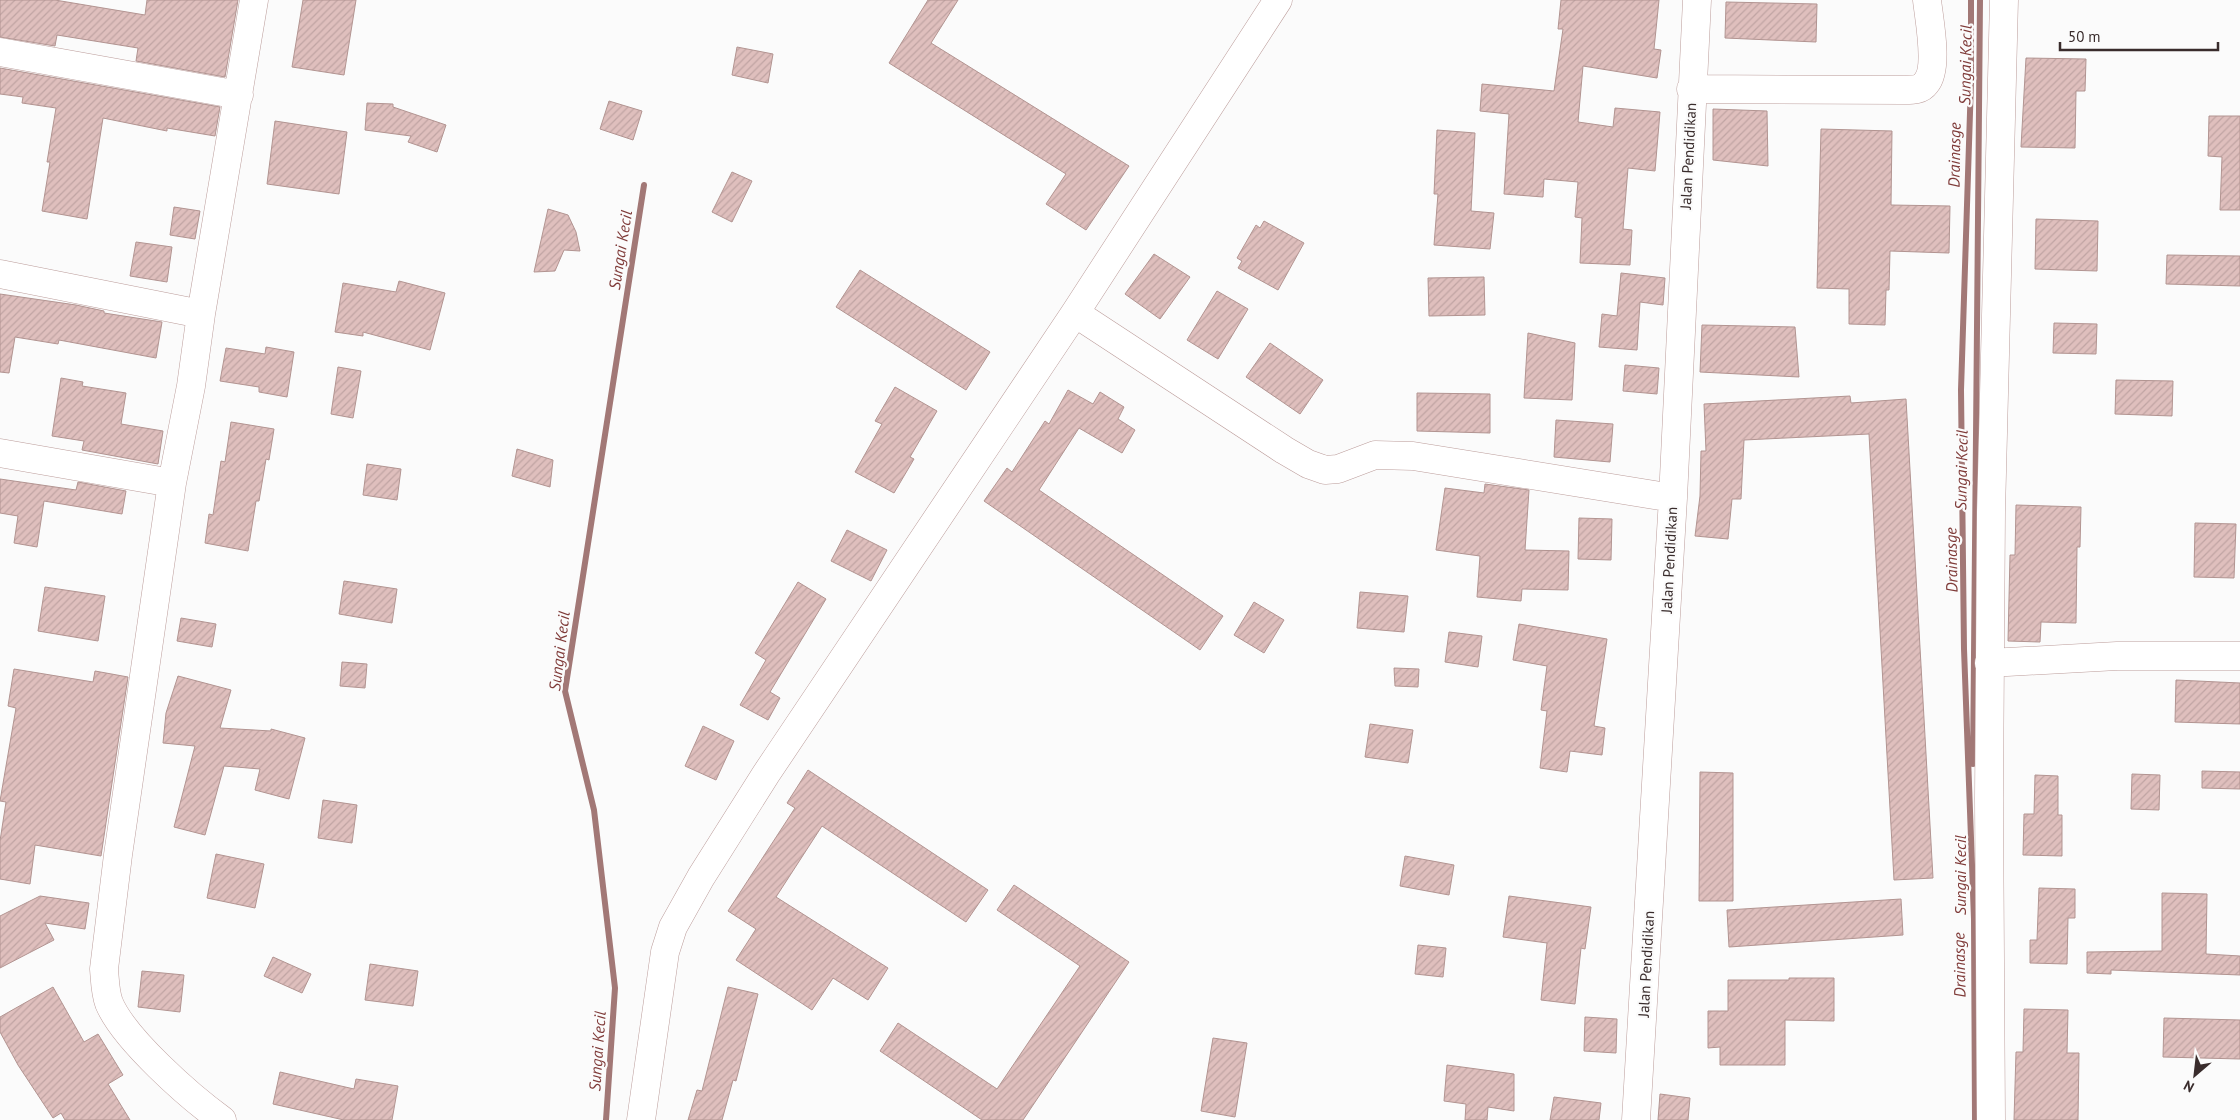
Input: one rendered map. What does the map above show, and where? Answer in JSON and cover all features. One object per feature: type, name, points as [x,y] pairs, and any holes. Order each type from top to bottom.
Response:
[{"type":"street","points":[[222,1120],[161,1069],[114,1013],[105,988],[106,951],[118,855],[172,483],[191,386],[201,314],[254,0]]},
{"type":"street","points":[[641,1120],[660,975],[673,927],[701,877],[766,774],[1075,313],[1278,0]]},
{"type":"street","name":"Jalan Pendidikan","points":[[1636,1120],[1673,498],[1691,89],[1697,0]]},
{"type":"street","points":[[1691,89],[1904,90],[1920,88],[1927,82],[1931,71],[1927,0]]},
{"type":"street","points":[[1991,1120],[1991,512],[2004,0]]},
{"type":"street","points":[[0,52],[239,95]]},
{"type":"street","points":[[0,274],[201,314]]},
{"type":"street","points":[[1075,313],[1284,450],[1308,464],[1325,470],[1338,469],[1375,455],[1413,456],[1673,498]]},
{"type":"street","points":[[0,453],[172,483]]},
{"type":"street","points":[[1990,663],[2118,656],[2240,656]]},
{"type":"building","points":[[0,0],[55,0],[145,15],[147,0],[238,0],[225,77],[136,61],[138,48],[57,35],[55,46],[0,37]]},
{"type":"building","points":[[303,0],[356,0],[344,75],[292,67]]},
{"type":"building","points":[[928,0],[958,0],[931,43],[1129,166],[1086,230],[1046,204],[1066,174],[889,63]]},
{"type":"building","points":[[1561,0],[1659,0],[1654,49],[1661,50],[1657,78],[1583,66],[1578,122],[1613,127],[1615,108],[1660,112],[1655,171],[1628,168],[1623,229],[1632,230],[1630,265],[1580,263],[1582,218],[1575,217],[1578,182],[1544,179],[1543,197],[1504,194],[1509,114],[1480,111],[1482,84],[1554,91],[1563,29],[1558,29]]},
{"type":"building","points":[[1726,2],[1817,4],[1816,42],[1725,38]]},
{"type":"building","points":[[737,47],[773,54],[768,83],[732,75]]},
{"type":"building","points":[[2026,58],[2086,59],[2085,91],[2076,91],[2075,148],[2021,147]]},
{"type":"building","points":[[0,68],[220,107],[215,136],[167,128],[167,131],[103,118],[87,219],[42,211],[50,162],[47,162],[56,108],[22,103],[23,97],[0,94]]},
{"type":"building","points":[[609,101],[642,111],[633,140],[600,129]]},
{"type":"building","points":[[367,103],[393,104],[393,107],[446,125],[437,152],[408,142],[411,136],[365,130]]},
{"type":"building","points":[[1713,109],[1767,111],[1768,166],[1713,160]]},
{"type":"building","points":[[2209,116],[2240,116],[2240,210],[2220,210],[2222,157],[2208,156]]},
{"type":"building","points":[[275,121],[347,132],[339,194],[267,184]]},
{"type":"building","points":[[1821,129],[1892,131],[1891,205],[1950,206],[1949,253],[1890,251],[1889,290],[1886,290],[1885,325],[1849,324],[1849,289],[1817,288]]},
{"type":"building","points":[[1437,130],[1475,133],[1471,211],[1494,213],[1490,249],[1434,245],[1438,194],[1434,194]]},
{"type":"building","points":[[732,172],[752,181],[732,222],[712,212]]},
{"type":"building","points":[[174,207],[200,211],[195,239],[170,235]]},
{"type":"building","points":[[548,209],[568,215],[576,232],[580,251],[564,250],[555,271],[534,272]]},
{"type":"building","points":[[2036,219],[2098,221],[2097,271],[2035,269]]},
{"type":"building","points":[[1264,221],[1304,243],[1278,290],[1238,268],[1242,261],[1237,258],[1256,225],[1260,228]]},
{"type":"building","points":[[136,242],[172,247],[167,282],[130,276]]},
{"type":"building","points":[[1154,254],[1190,277],[1160,319],[1125,294]]},
{"type":"building","points":[[2167,255],[2240,256],[2240,286],[2166,284]]},
{"type":"building","points":[[860,270],[990,352],[966,390],[836,307]]},
{"type":"building","points":[[1621,273],[1665,278],[1663,305],[1640,302],[1637,350],[1599,347],[1602,314],[1617,316]]},
{"type":"building","points":[[1484,277],[1485,315],[1429,316],[1428,278]]},
{"type":"building","points":[[399,281],[445,293],[430,350],[363,332],[363,336],[335,332],[343,283],[396,292]]},
{"type":"building","points":[[1217,291],[1248,309],[1218,359],[1187,340]]},
{"type":"building","points":[[0,294],[76,305],[104,311],[104,313],[162,322],[156,358],[59,340],[58,344],[15,337],[9,373],[0,372]]},
{"type":"building","points":[[2054,323],[2097,324],[2096,354],[2053,353]]},
{"type":"building","points":[[1702,325],[1795,327],[1799,377],[1700,372]]},
{"type":"building","points":[[1528,333],[1575,343],[1572,400],[1524,398]]},
{"type":"building","points":[[1270,343],[1323,380],[1300,414],[1246,377]]},
{"type":"building","points":[[266,347],[294,352],[287,397],[259,392],[259,387],[220,381],[226,348],[265,354]]},
{"type":"building","points":[[1625,365],[1659,368],[1657,394],[1623,391]]},
{"type":"building","points":[[338,367],[361,371],[353,418],[331,414]]},
{"type":"building","points":[[61,378],[83,382],[82,386],[126,393],[121,424],[163,431],[158,464],[82,450],[84,441],[52,436]]},
{"type":"building","points":[[2116,380],[2173,381],[2172,416],[2115,414]]},
{"type":"building","points":[[895,387],[937,411],[910,457],[914,459],[894,493],[855,472],[882,424],[875,421]]},
{"type":"building","points":[[1068,390],[1093,404],[1100,392],[1124,407],[1118,419],[1135,430],[1122,453],[1079,428],[1039,490],[1223,616],[1200,650],[984,501],[1007,468],[1012,472],[1045,421],[1049,424]]},
{"type":"building","points":[[1417,393],[1490,394],[1490,433],[1417,431]]},
{"type":"building","points":[[1850,396],[1851,403],[1906,399],[1933,878],[1894,880],[1869,434],[1744,440],[1741,499],[1732,499],[1728,539],[1695,536],[1700,496],[1701,451],[1706,451],[1704,404]]},
{"type":"building","points":[[1556,420],[1613,424],[1610,462],[1554,457]]},
{"type":"building","points":[[231,422],[274,429],[269,460],[266,459],[259,501],[256,501],[248,551],[205,543],[209,514],[213,515],[221,461],[225,462]]},
{"type":"building","points":[[517,449],[553,460],[550,487],[512,476]]},
{"type":"building","points":[[367,464],[401,469],[397,500],[363,495]]},
{"type":"building","points":[[0,479],[76,490],[78,482],[126,491],[122,514],[44,501],[37,547],[14,543],[18,516],[0,513]]},
{"type":"building","points":[[1485,484],[1529,490],[1525,550],[1569,551],[1568,590],[1522,589],[1521,601],[1477,597],[1480,556],[1436,550],[1445,488],[1484,493]]},
{"type":"building","points":[[2016,505],[2081,507],[2080,547],[2077,547],[2076,623],[2041,622],[2040,642],[2008,641],[2010,555],[2015,555]]},
{"type":"building","points":[[1579,518],[1612,519],[1611,560],[1578,559]]},
{"type":"building","points":[[2195,523],[2236,524],[2234,578],[2194,577]]},
{"type":"building","points":[[847,530],[887,550],[871,581],[831,561]]},
{"type":"building","points":[[344,581],[397,589],[392,623],[339,614]]},
{"type":"building","points":[[798,582],[826,599],[770,692],[780,698],[768,720],[740,705],[766,660],[755,653]]},
{"type":"building","points":[[45,587],[105,596],[98,641],[38,631]]},
{"type":"building","points":[[1360,592],[1408,596],[1404,632],[1357,628]]},
{"type":"building","points":[[1254,602],[1284,620],[1264,653],[1234,635]]},
{"type":"building","points":[[181,618],[216,624],[212,647],[177,641]]},
{"type":"building","points":[[1519,624],[1607,639],[1594,726],[1605,728],[1602,755],[1570,751],[1567,772],[1540,768],[1547,711],[1541,710],[1547,666],[1513,660]]},
{"type":"building","points":[[1449,632],[1482,636],[1478,667],[1445,662]]},
{"type":"building","points":[[342,662],[367,664],[365,688],[340,686]]},
{"type":"building","points":[[1394,668],[1419,669],[1418,687],[1395,686]]},
{"type":"building","points":[[14,669],[93,682],[95,671],[128,677],[101,856],[35,845],[30,884],[0,879],[0,841],[6,802],[0,801],[16,708],[8,706]]},
{"type":"building","points":[[178,676],[231,690],[220,728],[271,731],[271,729],[305,738],[289,799],[255,790],[260,769],[224,766],[205,835],[174,827],[195,746],[163,743],[166,713]]},
{"type":"building","points":[[2176,680],[2240,683],[2240,724],[2175,722]]},
{"type":"building","points":[[1370,724],[1413,730],[1408,763],[1365,757]]},
{"type":"building","points":[[703,726],[734,741],[716,780],[685,766]]},
{"type":"building","points":[[808,770],[988,890],[966,922],[822,826],[776,897],[888,968],[868,1000],[833,978],[812,1010],[736,960],[756,929],[728,911],[795,808],[787,803]]},
{"type":"building","points":[[2202,771],[2240,772],[2240,789],[2202,788]]},
{"type":"building","points":[[1700,772],[1733,773],[1733,901],[1699,901]]},
{"type":"building","points":[[2132,774],[2160,775],[2159,810],[2131,809]]},
{"type":"building","points":[[2035,775],[2058,776],[2058,815],[2062,815],[2062,856],[2023,855],[2024,814],[2034,814]]},
{"type":"building","points":[[323,800],[357,805],[352,843],[318,838]]},
{"type":"building","points":[[216,854],[264,864],[255,908],[207,898]]},
{"type":"building","points":[[1405,856],[1454,865],[1449,895],[1400,886]]},
{"type":"building","points":[[1014,885],[1129,962],[1023,1120],[982,1120],[880,1051],[898,1023],[997,1089],[1080,966],[997,910]]},
{"type":"building","points":[[2039,888],[2075,889],[2075,918],[2068,918],[2067,964],[2030,963],[2030,940],[2037,940]]},
{"type":"building","points":[[2162,893],[2207,894],[2206,954],[2240,956],[2240,975],[2111,970],[2111,974],[2087,973],[2087,952],[2162,951]]},
{"type":"building","points":[[40,896],[89,903],[85,929],[45,923],[54,940],[0,968],[0,916]]},
{"type":"building","points":[[1509,896],[1591,907],[1585,949],[1581,948],[1575,1004],[1541,1000],[1547,943],[1503,937]]},
{"type":"building","points":[[1901,899],[1903,935],[1729,947],[1727,910]]},
{"type":"building","points":[[1418,945],[1446,948],[1443,977],[1415,974]]},
{"type":"building","points":[[273,957],[311,974],[302,993],[264,976]]},
{"type":"building","points":[[370,964],[418,971],[413,1006],[365,1000]]},
{"type":"building","points":[[142,971],[184,975],[180,1012],[138,1007]]},
{"type":"building","points":[[1789,978],[1834,978],[1834,1021],[1785,1020],[1785,1065],[1720,1065],[1720,1047],[1708,1048],[1708,1011],[1728,1011],[1728,980],[1789,980]]},
{"type":"building","points":[[53,987],[84,1042],[98,1034],[123,1075],[108,1084],[130,1120],[65,1120],[61,1113],[53,1118],[18,1065],[0,1032],[0,1017]]},
{"type":"building","points":[[728,987],[758,994],[736,1081],[733,1080],[722,1120],[688,1120],[697,1090],[702,1091]]},
{"type":"building","points":[[2024,1009],[2068,1010],[2067,1053],[2079,1053],[2078,1120],[2014,1120],[2016,1052],[2023,1052]]},
{"type":"building","points":[[1585,1017],[1617,1019],[1616,1053],[1584,1051]]},
{"type":"building","points":[[2164,1018],[2240,1020],[2240,1059],[2163,1057]]},
{"type":"building","points":[[1213,1038],[1247,1043],[1235,1117],[1201,1111]]},
{"type":"building","points":[[1447,1065],[1514,1074],[1514,1111],[1488,1107],[1487,1120],[1465,1120],[1466,1104],[1444,1101]]},
{"type":"building","points":[[280,1072],[354,1089],[356,1079],[398,1086],[392,1120],[344,1120],[273,1104]]},
{"type":"building","points":[[1660,1094],[1690,1098],[1688,1120],[1658,1120]]},
{"type":"building","points":[[1554,1097],[1601,1103],[1599,1120],[1550,1120]]},
{"type":"waterway","name":"Drainasge","points":[[1971,0],[1971,82],[1961,390],[1964,649],[1974,919],[1975,1120]]},
{"type":"waterway","name":"Sungai Kecil","points":[[1973,764],[1980,0]]},
{"type":"waterway","name":"Sungai Kecil","points":[[606,1120],[615,988],[594,810],[565,691],[644,185]]}]
